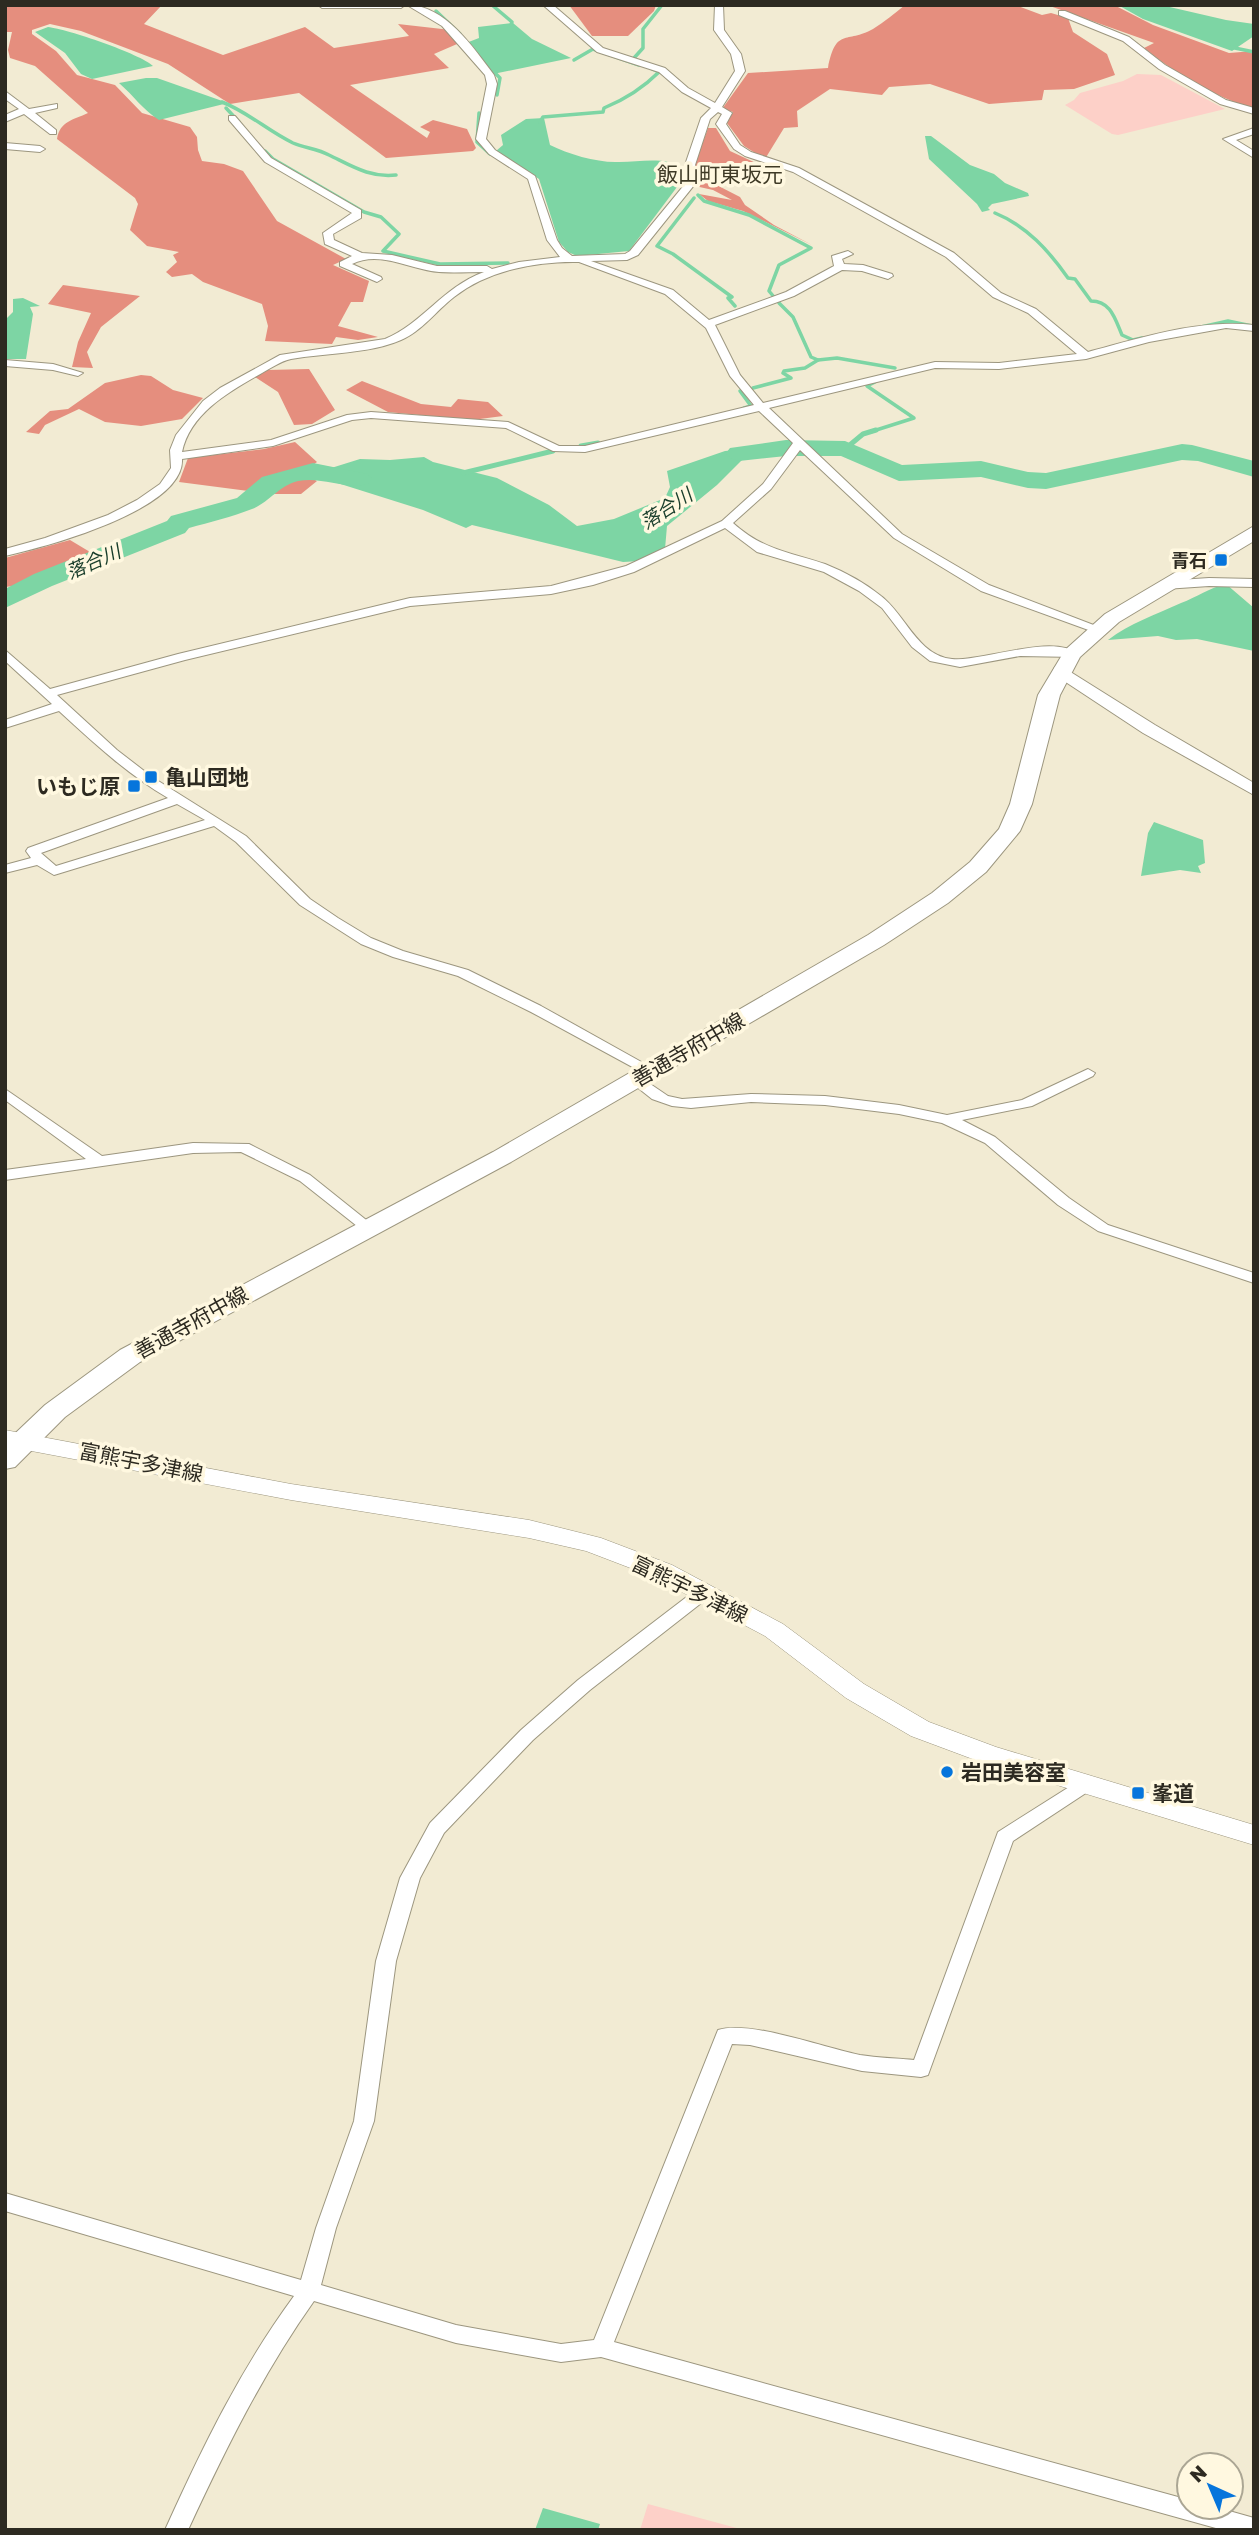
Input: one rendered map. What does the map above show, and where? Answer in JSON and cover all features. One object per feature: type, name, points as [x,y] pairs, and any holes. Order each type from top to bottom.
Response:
[{"type":"main road","name":"善通寺府中線","points":[[5,1460],[15,1439],[130,1356],[502,1157],[899,927],[940,898],[997,848],[1017,814],[1039,726],[1066,663],[1098,629],[1254,532]]},
{"type":"main road","name":"富熊宇多津線","points":[[15,1439],[291,1492],[529,1529],[592,1544],[663,1571],[774,1630],[855,1690],[911,1724],[951,1742],[1254,1835]]},
{"type":"street","points":[[322,5],[401,5]]},
{"type":"street","points":[[412,5],[444,23],[489,75],[492,84],[481,139],[492,152],[533,178],[552,240],[558,250],[573,259],[669,292],[707,324],[720,343],[735,376],[760,406],[800,448],[898,536],[985,588],[1098,629]]},
{"type":"street","points":[[425,10],[444,5]]},
{"type":"street","points":[[547,5],[600,50],[662,70],[716,110],[727,113],[721,124],[737,147],[766,162],[808,176],[950,255],[997,295],[1032,311],[1086,356]]},
{"type":"street","points":[[232,118],[268,160],[354,208],[357,216],[328,233],[327,238],[329,242],[360,256],[392,258],[437,269],[500,268],[573,259],[627,257],[634,253],[690,184],[690,165],[706,118],[716,110],[740,71],[736,54],[719,30],[719,5]]},
{"type":"street","points":[[1062,13],[1126,38],[1162,66],[1223,102],[1254,111]]},
{"type":"street","points":[[5,93],[52,132]]},
{"type":"street","points":[[5,119],[26,111],[54,106]]},
{"type":"street","points":[[1254,131],[1228,139],[1254,155]]},
{"type":"street","points":[[5,146],[40,149]]},
{"type":"street","points":[[840,267],[836,258],[848,254]]},
{"type":"street","points":[[360,256],[344,264],[377,279]]},
{"type":"street","points":[[707,324],[790,294],[840,267],[863,268],[888,276]]},
{"type":"street","points":[[5,553],[76,532],[151,499],[170,480],[179,456],[176,450],[182,435],[207,403],[224,390],[284,357],[387,342],[401,337],[414,331],[456,290],[500,268]]},
{"type":"street","points":[[179,456],[274,443],[351,416],[371,415],[508,425],[557,449],[585,449],[935,365],[999,366],[1086,356],[1148,339],[1226,325],[1254,328]]},
{"type":"street","points":[[5,363],[52,367],[79,373]]},
{"type":"street","points":[[47,694],[196,653],[410,602],[551,590],[630,569],[726,523],[755,498],[800,448]]},
{"type":"street","points":[[726,523],[744,540],[766,553],[821,566],[861,586],[892,610],[923,651],[939,661],[977,663],[1004,655],[1036,651],[1066,663],[1149,729],[1254,790]]},
{"type":"street","points":[[1166,585],[1254,583]]},
{"type":"street","points":[[5,654],[60,706],[147,780],[241,839],[305,902],[366,941],[398,954],[463,973],[536,1009],[642,1076],[670,1102],[749,1098],[801,1100],[858,1104],[948,1120],[966,1126],[1001,1148],[1084,1219],[1103,1228],[1254,1278]]},
{"type":"street","points":[[5,723],[60,706]]},
{"type":"street","points":[[178,799],[33,851],[39,860],[54,870],[216,821]]},
{"type":"street","points":[[5,869],[39,860]]},
{"type":"street","points":[[948,1120],[962,1114],[1016,1107],[1039,1099],[1088,1073]]},
{"type":"street","points":[[5,1093],[97,1160]]},
{"type":"street","points":[[5,1175],[97,1160],[193,1149],[244,1147],[305,1178],[368,1227]]},
{"type":"street","points":[[176,2530],[231,2415],[272,2343],[309,2291],[326,2228],[364,2121],[386,1961],[410,1878],[437,1828],[527,1735],[584,1685],[703,1593]]},
{"type":"street","points":[[601,2348],[725,2036],[750,2037],[862,2063],[921,2069],[1005,1837],[1084,1784]]},
{"type":"street","points":[[5,2202],[456,2334],[561,2353],[601,2348],[1254,2528]]},
{"type":"shaded area","points":[[162,5],[144,24],[223,55],[305,27],[334,48],[409,36],[398,24],[451,30],[464,41],[434,54],[449,68],[350,85],[427,138],[430,132],[420,127],[433,120],[467,129],[476,148],[473,151],[386,158],[299,93],[230,104],[168,64],[81,31],[50,24],[32,30],[32,34],[56,51],[77,75],[115,85],[142,113],[190,127],[197,137],[202,161],[224,164],[243,171],[277,221],[346,259],[333,265],[369,281],[363,302],[351,302],[338,326],[378,337],[358,340],[336,337],[332,344],[265,341],[268,326],[262,304],[203,282],[192,274],[172,277],[166,272],[177,262],[173,255],[179,252],[147,246],[130,230],[138,204],[135,198],[57,139],[64,125],[88,113],[35,66],[10,58],[8,50],[12,32],[5,32],[5,6]]},
{"type":"shaded area","points":[[569,5],[656,5],[654,11],[628,36],[592,36]]},
{"type":"shaded area","points":[[905,5],[1015,5],[1042,15],[1051,13],[1068,18],[1073,32],[1107,54],[1115,75],[1074,89],[1044,90],[1042,100],[989,104],[930,84],[889,87],[882,95],[830,89],[797,111],[798,127],[784,128],[765,159],[744,146],[727,123],[733,112],[722,109],[748,73],[828,68],[831,55],[839,42],[873,29]]},
{"type":"shaded area","points":[[1047,5],[1114,5],[1153,25],[1229,53],[1254,51],[1254,109],[1210,91],[1169,67],[1144,48],[1154,43]]},
{"type":"shaded area","points":[[1137,74],[1161,75],[1225,109],[1118,135],[1065,105],[1080,93],[1123,81]]},
{"type":"shaded area","points":[[708,128],[716,128],[730,151],[758,164],[744,170],[750,175],[713,174],[701,177],[740,197],[745,205],[774,225],[812,245],[743,211],[708,201],[699,194],[732,200],[713,190],[695,186],[696,161]]},
{"type":"shaded area","points":[[63,285],[140,296],[101,327],[87,352],[93,368],[72,367],[78,342],[91,313],[48,304]]},
{"type":"shaded area","points":[[309,369],[335,410],[312,424],[294,425],[278,392],[255,377],[267,370]]},
{"type":"shaded area","points":[[141,375],[151,376],[173,390],[203,398],[182,419],[141,426],[105,422],[79,409],[45,425],[39,434],[26,432],[50,411],[68,409],[105,383]]},
{"type":"shaded area","points":[[362,381],[421,404],[451,407],[458,399],[488,402],[503,416],[472,420],[388,412],[346,390]]},
{"type":"shaded area","points":[[295,442],[317,462],[310,467],[309,477],[317,481],[301,494],[272,494],[179,482],[188,458],[264,449]]},
{"type":"shaded area","points":[[70,540],[95,555],[22,585],[5,587],[5,558]]},
{"type":"shaded area","points":[[648,2504],[744,2530],[640,2530]]},
{"type":"water","points":[[1118,5],[1161,5],[1254,24],[1254,36],[1232,51],[1143,19]]},
{"type":"water","points":[[513,23],[532,39],[571,58],[493,74],[466,43],[479,38],[478,27]]},
{"type":"water","points":[[48,27],[103,43],[153,66],[92,79],[81,74],[65,53],[35,32]]},
{"type":"water","points":[[157,78],[228,103],[159,120],[119,83]]},
{"type":"water","points":[[544,118],[550,145],[565,151],[607,162],[668,162],[685,169],[680,170],[683,172],[677,187],[629,251],[577,256],[568,252],[559,242],[539,179],[496,151],[503,145],[501,135],[526,119]]},
{"type":"water","points":[[925,136],[931,136],[970,165],[994,174],[1029,196],[992,204],[988,208],[990,210],[982,212],[977,204],[929,159]]},
{"type":"water","points":[[23,298],[40,306],[30,307],[33,314],[26,359],[5,359],[5,320],[13,312],[13,299]]},
{"type":"water","points":[[787,446],[785,454],[747,455],[717,485],[667,526],[665,549],[641,561],[623,562],[472,525],[466,528],[423,510],[312,475],[314,469],[328,469],[360,459],[424,457],[433,462],[497,478],[549,505],[577,526],[614,519],[665,498],[670,487],[667,471],[725,451]]},
{"type":"water","points":[[1226,584],[1254,608],[1254,651],[1197,639],[1176,640],[1158,636],[1108,640],[1143,620]]},
{"type":"water","points":[[1154,822],[1203,840],[1205,863],[1198,866],[1201,873],[1180,870],[1141,876],[1148,833]]},
{"type":"water","points":[[543,2508],[600,2524],[598,2530],[535,2530]]},
{"type":"waterway","points":[[492,5],[512,22],[511,25]]},
{"type":"waterway","points":[[634,58],[643,48],[643,29],[662,5]]},
{"type":"waterway","points":[[436,11],[460,34]]},
{"type":"waterway","points":[[1230,47],[1254,52]]},
{"type":"waterway","points":[[574,60],[593,49],[639,65]]},
{"type":"waterway","points":[[540,122],[543,117],[603,112],[604,108],[633,93],[659,72],[652,69]]},
{"type":"waterway","points":[[494,72],[500,78],[497,95]]},
{"type":"waterway","points":[[222,102],[293,143],[325,153],[369,173],[396,175]]},
{"type":"waterway","points":[[226,108],[239,122]]},
{"type":"waterway","points":[[479,113],[477,142],[490,154]]},
{"type":"waterway","points":[[265,151],[273,159],[364,212],[381,217],[399,234],[383,251],[440,264],[508,263]]},
{"type":"waterway","points":[[698,195],[704,201],[749,215],[811,248],[779,265],[769,291],[774,297]]},
{"type":"waterway","points":[[694,198],[657,246],[673,254],[732,297],[728,298],[735,306]]},
{"type":"waterway","points":[[995,213],[1027,232],[1045,249],[1068,278],[1075,279],[1091,301],[1108,308],[1122,335],[1133,340],[1142,338]]},
{"type":"waterway","points":[[779,303],[793,317],[811,357],[818,360]]},
{"type":"waterway","points":[[1201,327],[1228,321],[1252,326]]},
{"type":"waterway","points":[[818,360],[837,358],[895,368]]},
{"type":"waterway","points":[[753,388],[791,378],[783,373],[784,371],[805,368],[818,360]]},
{"type":"waterway","points":[[870,432],[914,418],[867,386],[875,382]]},
{"type":"waterway","points":[[740,391],[751,406],[744,408]]},
{"type":"waterway","points":[[845,449],[863,434],[876,430]]},
{"type":"waterway","points":[[581,446],[598,443]]},
{"type":"waterway","name":"落合川","points":[[739,453],[786,448],[845,449],[899,473],[981,469],[1028,480],[1046,481],[1182,452],[1201,454],[1254,469]]},
{"type":"waterway","points":[[463,473],[553,451]]},
{"type":"waterway","name":"落合川","points":[[5,600],[43,580],[176,527],[180,522],[246,503],[271,482],[290,475],[313,471],[359,479]]},
{"type":"place","name":"青石","points":[[1221,560]]},
{"type":"place","name":"亀山団地","points":[[151,777]]},
{"type":"place","name":"いもじ原","points":[[134,786]]},
{"type":"place","name":"岩田美容室","points":[[947,1772]]},
{"type":"place","name":"峯道","points":[[1138,1793]]},
{"type":"district","name":"飯山町東坂元","points":[[720,174]]}]
